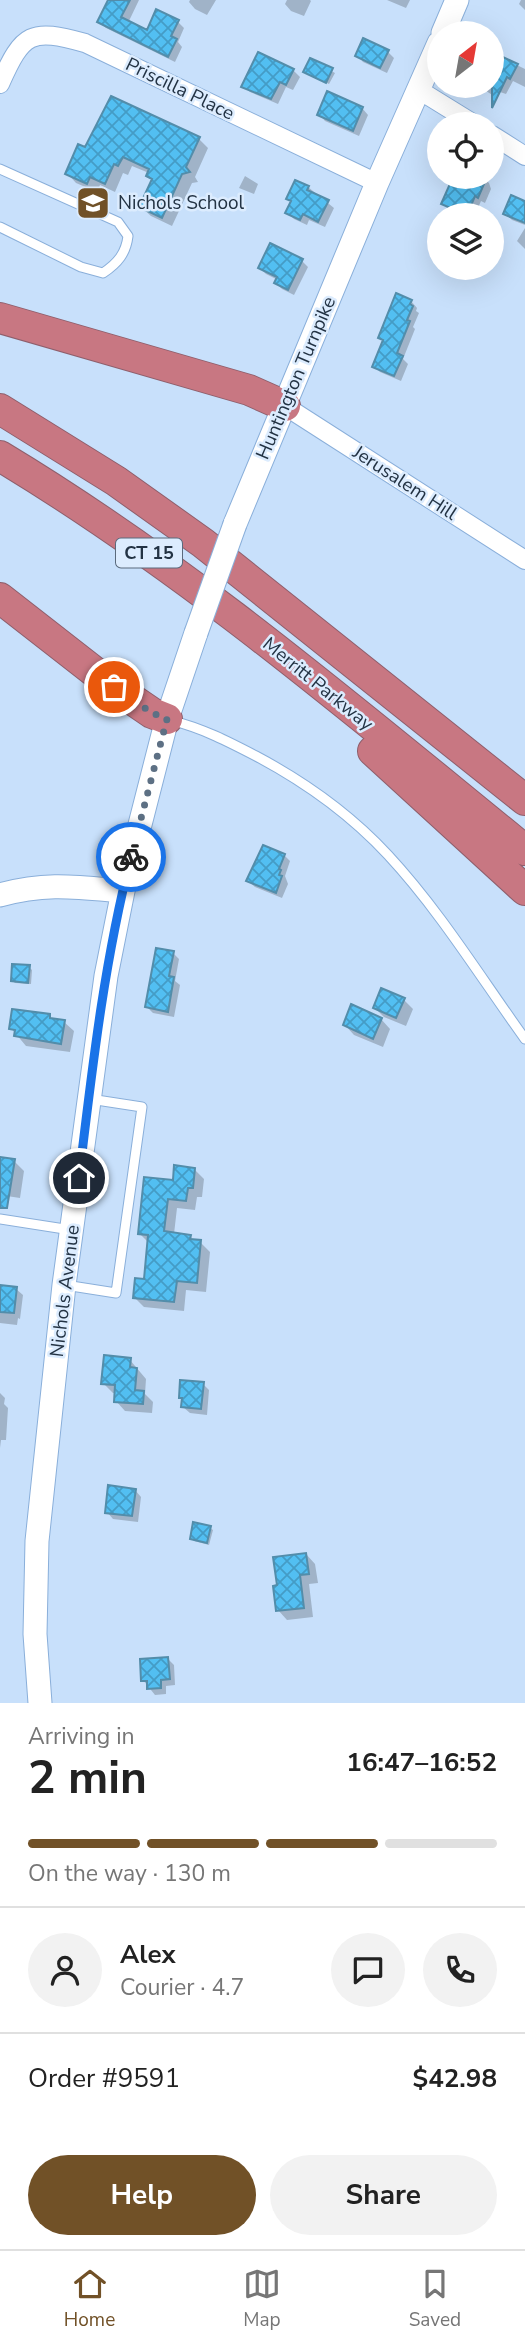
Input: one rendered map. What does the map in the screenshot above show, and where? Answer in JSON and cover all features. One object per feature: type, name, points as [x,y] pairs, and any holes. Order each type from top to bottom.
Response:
[{"type":"highway","points":[[0,318],[249,390],[285,405]]},
{"type":"highway","name":"Merritt Parkway","points":[[0,409],[116,481],[203,543],[525,800]]},
{"type":"highway","name":"Merritt Parkway","points":[[0,456],[52,487],[161,561],[525,850]]},
{"type":"highway","points":[[0,598],[114,687],[152,713],[167,719]]},
{"type":"highway","points":[[290,661],[335,718],[525,890]]},
{"type":"highway","points":[[380,684],[490,755],[525,782]]},
{"type":"main road","points":[[448,21],[457,0]]},
{"type":"main road","name":"Huntington Turnpike","points":[[167,719],[234,524],[377,183],[427,71]]},
{"type":"main road","name":"Nichols Avenue","points":[[40,1703],[36,1645],[37,1541],[64,1285],[106,976],[123,891],[167,719]]},
{"type":"main road","points":[[0,895],[26,887],[55,885],[123,891]]},
{"type":"street","name":"Priscilla Place","points":[[0,84],[23,42],[35,35],[54,35],[85,43],[377,183]]},
{"type":"street","points":[[419,90],[455,112]]},
{"type":"street","points":[[504,143],[525,156]]},
{"type":"street","name":"Jerusalem Hill","points":[[285,405],[525,560]]},
{"type":"lane","points":[[0,169],[118,222],[128,236],[126,249],[115,265],[103,272],[81,267],[0,227]]},
{"type":"lane","points":[[167,719],[199,729],[288,773],[320,794],[354,822],[388,855],[429,904],[525,1039]]},
{"type":"lane","points":[[64,1285],[116,1293],[142,1107],[89,1098]]},
{"type":"lane","points":[[0,1219],[72,1230]]},
{"type":"building","points":[[108,0],[130,0],[121,17],[147,30],[156,9],[179,20],[171,36],[177,39],[168,57],[97,22]]},
{"type":"building","points":[[363,38],[389,50],[380,68],[355,56]]},
{"type":"building","points":[[258,52],[294,69],[286,85],[280,82],[271,99],[241,87]]},
{"type":"building","points":[[310,58],[333,68],[326,83],[303,72]]},
{"type":"building","points":[[504,58],[518,64],[510,79],[507,77],[504,83]]},
{"type":"building","points":[[327,91],[363,107],[353,131],[317,115]]},
{"type":"building","points":[[111,96],[200,137],[186,167],[190,172],[182,174],[162,218],[139,207],[152,179],[146,176],[149,169],[123,157],[118,166],[114,164],[105,184],[90,177],[87,184],[65,174],[78,144],[85,147]]},
{"type":"building","points":[[295,180],[309,186],[307,190],[329,200],[318,222],[303,214],[300,220],[285,213],[291,201],[286,199]]},
{"type":"building","points":[[448,189],[482,189],[472,203],[441,203]]},
{"type":"building","points":[[511,195],[525,201],[525,223],[504,214]]},
{"type":"building","points":[[270,243],[303,259],[288,290],[274,283],[277,277],[258,268]]},
{"type":"building","points":[[396,293],[412,300],[410,304],[413,306],[397,353],[403,356],[394,376],[372,367],[383,340],[378,338]]},
{"type":"building","points":[[263,845],[285,854],[279,869],[279,875],[282,876],[276,893],[246,881]]},
{"type":"building","points":[[156,948],[174,951],[169,976],[174,977],[168,1012],[145,1007]]},
{"type":"building","points":[[12,964],[30,965],[28,983],[11,981]]},
{"type":"building","points":[[381,988],[405,998],[396,1018],[373,1008]]},
{"type":"building","points":[[351,1004],[382,1018],[373,1039],[343,1025]]},
{"type":"building","points":[[12,1009],[50,1014],[50,1018],[65,1020],[61,1044],[14,1036],[15,1030],[9,1029]]},
{"type":"building","points":[[0,1157],[15,1159],[7,1208],[0,1208]]},
{"type":"building","points":[[174,1165],[195,1168],[193,1188],[188,1188],[186,1201],[168,1199],[164,1231],[191,1235],[190,1239],[201,1240],[197,1283],[177,1281],[174,1302],[133,1298],[135,1278],[144,1279],[148,1235],[138,1234],[144,1177],[173,1180]]},
{"type":"building","points":[[0,1285],[17,1287],[14,1313],[0,1312]]},
{"type":"building","points":[[104,1355],[131,1358],[130,1367],[137,1368],[135,1390],[144,1391],[143,1404],[114,1402],[115,1385],[101,1384]]},
{"type":"building","points":[[180,1380],[204,1382],[201,1409],[181,1407]]},
{"type":"building","points":[[108,1485],[136,1489],[132,1516],[105,1513]]},
{"type":"building","points":[[193,1522],[211,1526],[207,1543],[190,1539]]},
{"type":"building","points":[[306,1553],[309,1574],[300,1575],[304,1608],[276,1611],[273,1586],[277,1585],[273,1557]]},
{"type":"building","points":[[168,1657],[170,1679],[161,1680],[161,1688],[147,1689],[147,1681],[141,1681],[140,1659]]},
{"type":"way so far","points":[[114,687],[152,713],[167,719],[131,857]]},
{"type":"place","name":"Nichols School","points":[[93,203]]},
{"type":"route","points":[[79,1178],[106,976],[118,907],[131,857]]}]
